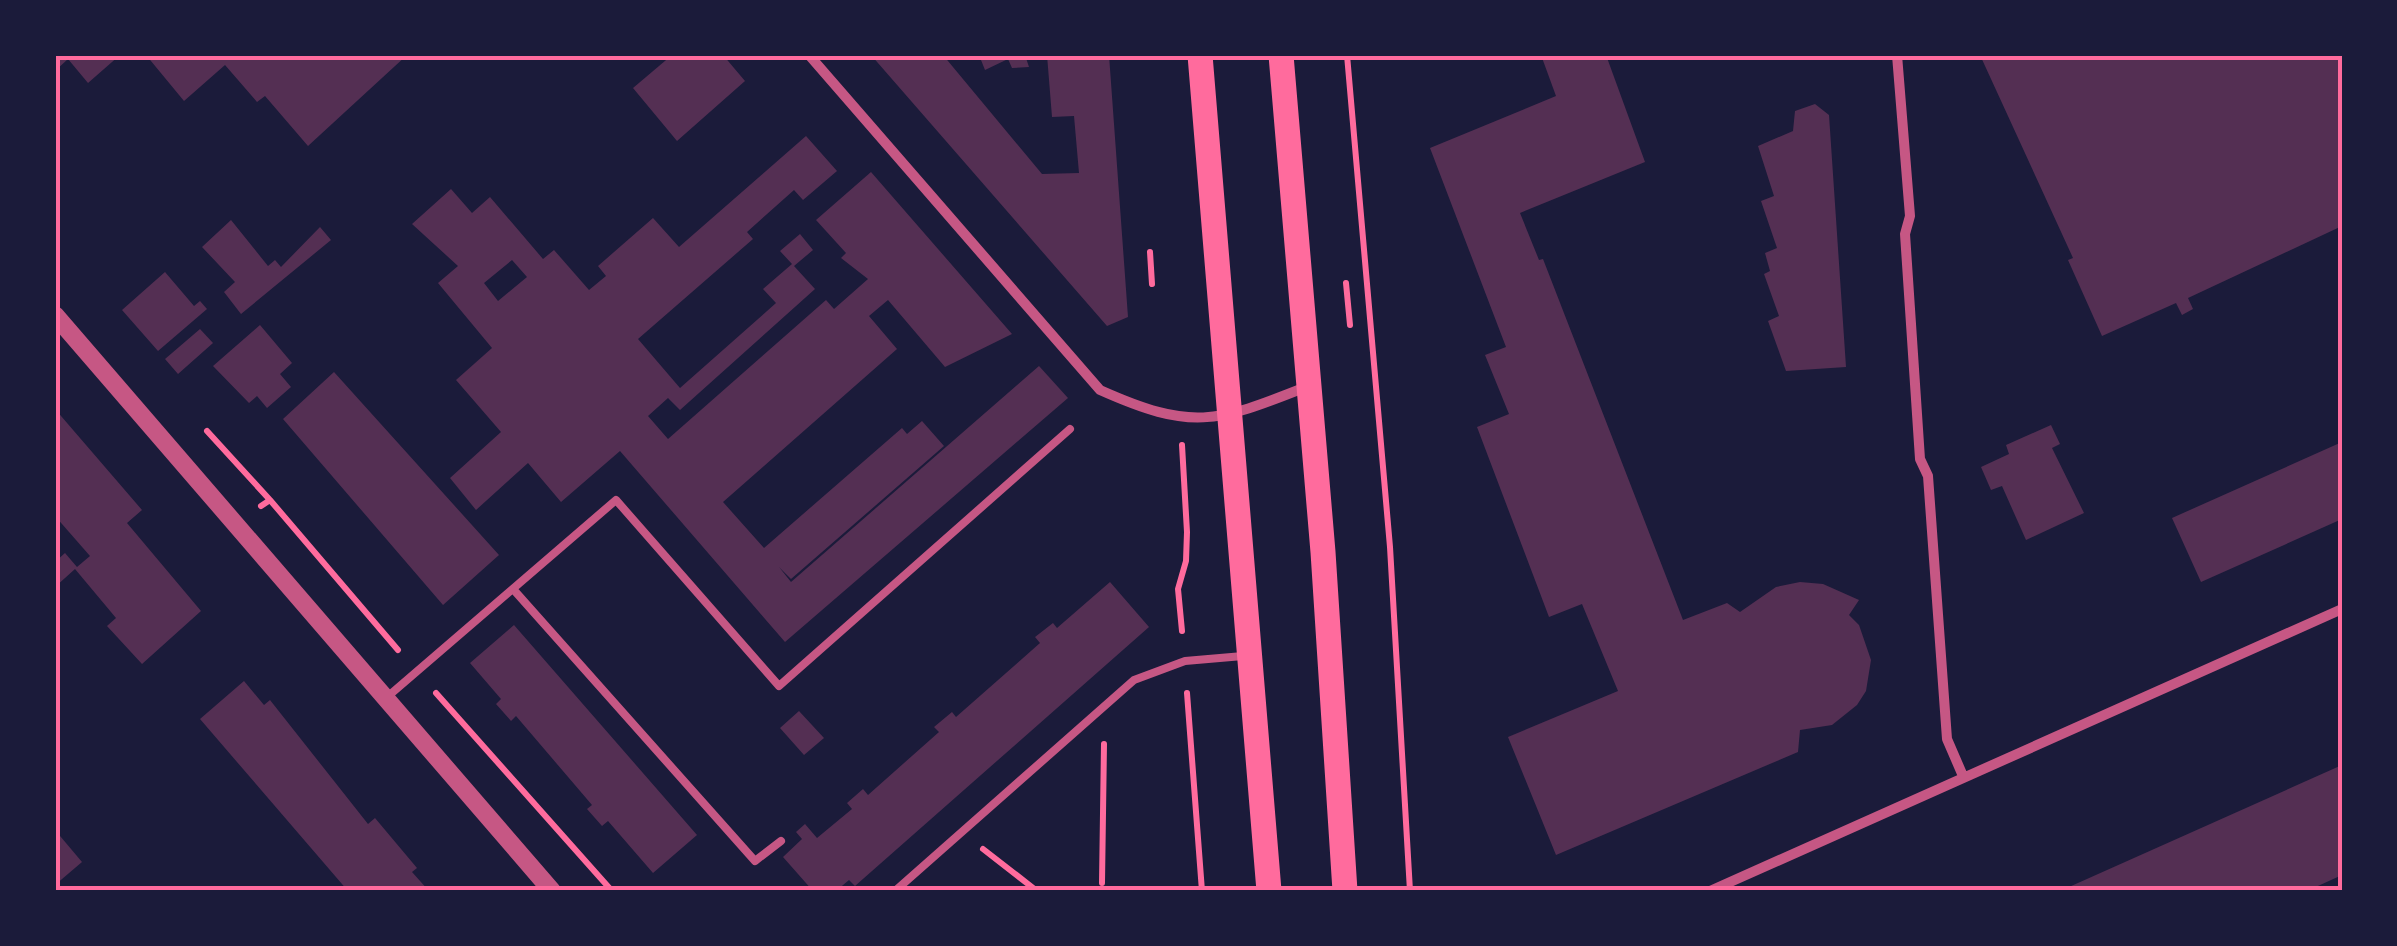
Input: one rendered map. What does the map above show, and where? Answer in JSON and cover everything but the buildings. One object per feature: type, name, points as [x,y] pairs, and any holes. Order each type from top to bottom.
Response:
[{"type":"main road","points":[[1200,55],[1269,891]]},
{"type":"main road","points":[[1281,55],[1306,387],[1323,552],[1346,891]]},
{"type":"street","points":[[809,55],[1100,390],[1155,414],[1228,418],[1306,387]]},
{"type":"street","points":[[1897,55],[1910,216],[1905,234],[1920,459],[1928,476],[1948,739],[1963,776]]},
{"type":"street","points":[[55,315],[552,891]]},
{"type":"street","points":[[1710,891],[2342,609]]},
{"type":"lane","points":[[386,698],[616,500],[779,686],[1070,429]]},
{"type":"lane","points":[[513,589],[755,861],[780,840]]},
{"type":"lane","points":[[896,891],[1134,680],[1185,661],[1252,656]]},
{"type":"path","points":[[1347,55],[1390,547],[1410,891]]},
{"type":"path","points":[[1150,252],[1152,284]]},
{"type":"path","points":[[1346,282],[1350,325]]},
{"type":"path","points":[[1088,721],[1104,740],[1102,883]]},
{"type":"path","points":[[966,829],[992,860],[1037,891]]}]
